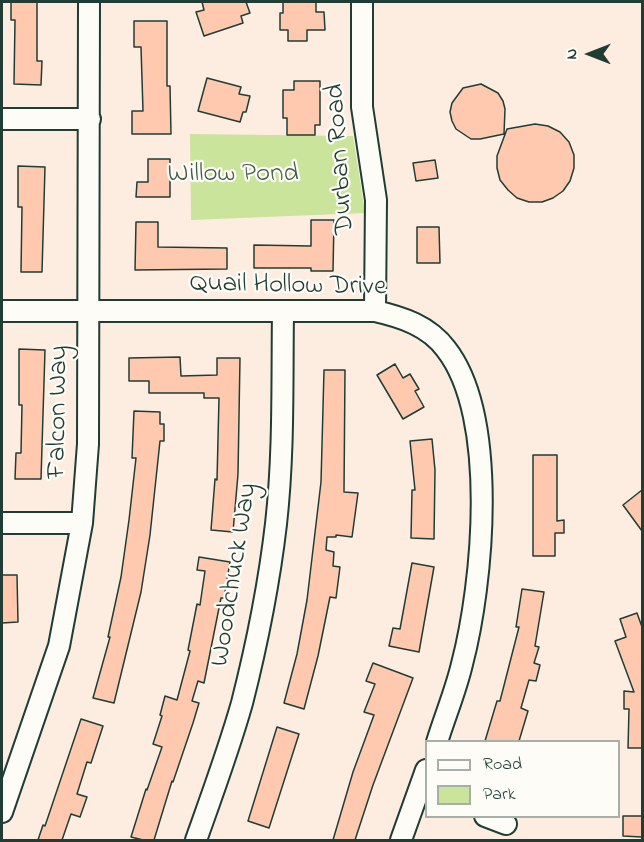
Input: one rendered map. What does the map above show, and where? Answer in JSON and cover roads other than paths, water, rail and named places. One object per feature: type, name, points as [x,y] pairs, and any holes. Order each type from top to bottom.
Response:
[{"type":"street","name":"Falcon Way","points":[[2,812],[9,763],[58,646],[82,524],[88,444],[89,2]]},
{"type":"street","name":"Durban Road","points":[[362,2],[362,107],[376,200],[375,311]]},
{"type":"street","points":[[2,119],[90,119]]},
{"type":"street","name":"Quail Hollow Drive","points":[[2,311],[375,311],[409,321],[424,329],[445,347],[460,370],[469,398],[481,475],[482,522],[479,570],[462,664],[436,740]]},
{"type":"street","name":"Woodchuck Way","points":[[196,840],[242,703],[267,583],[276,524],[280,467],[283,311]]},
{"type":"street","points":[[2,523],[82,524]]},
{"type":"street","points":[[402,840],[422,795],[425,776]]},
{"type":"street","points":[[490,818],[506,824]]},
{"type":"park label","name":"Willow Pond","points":[[233,176]]}]
